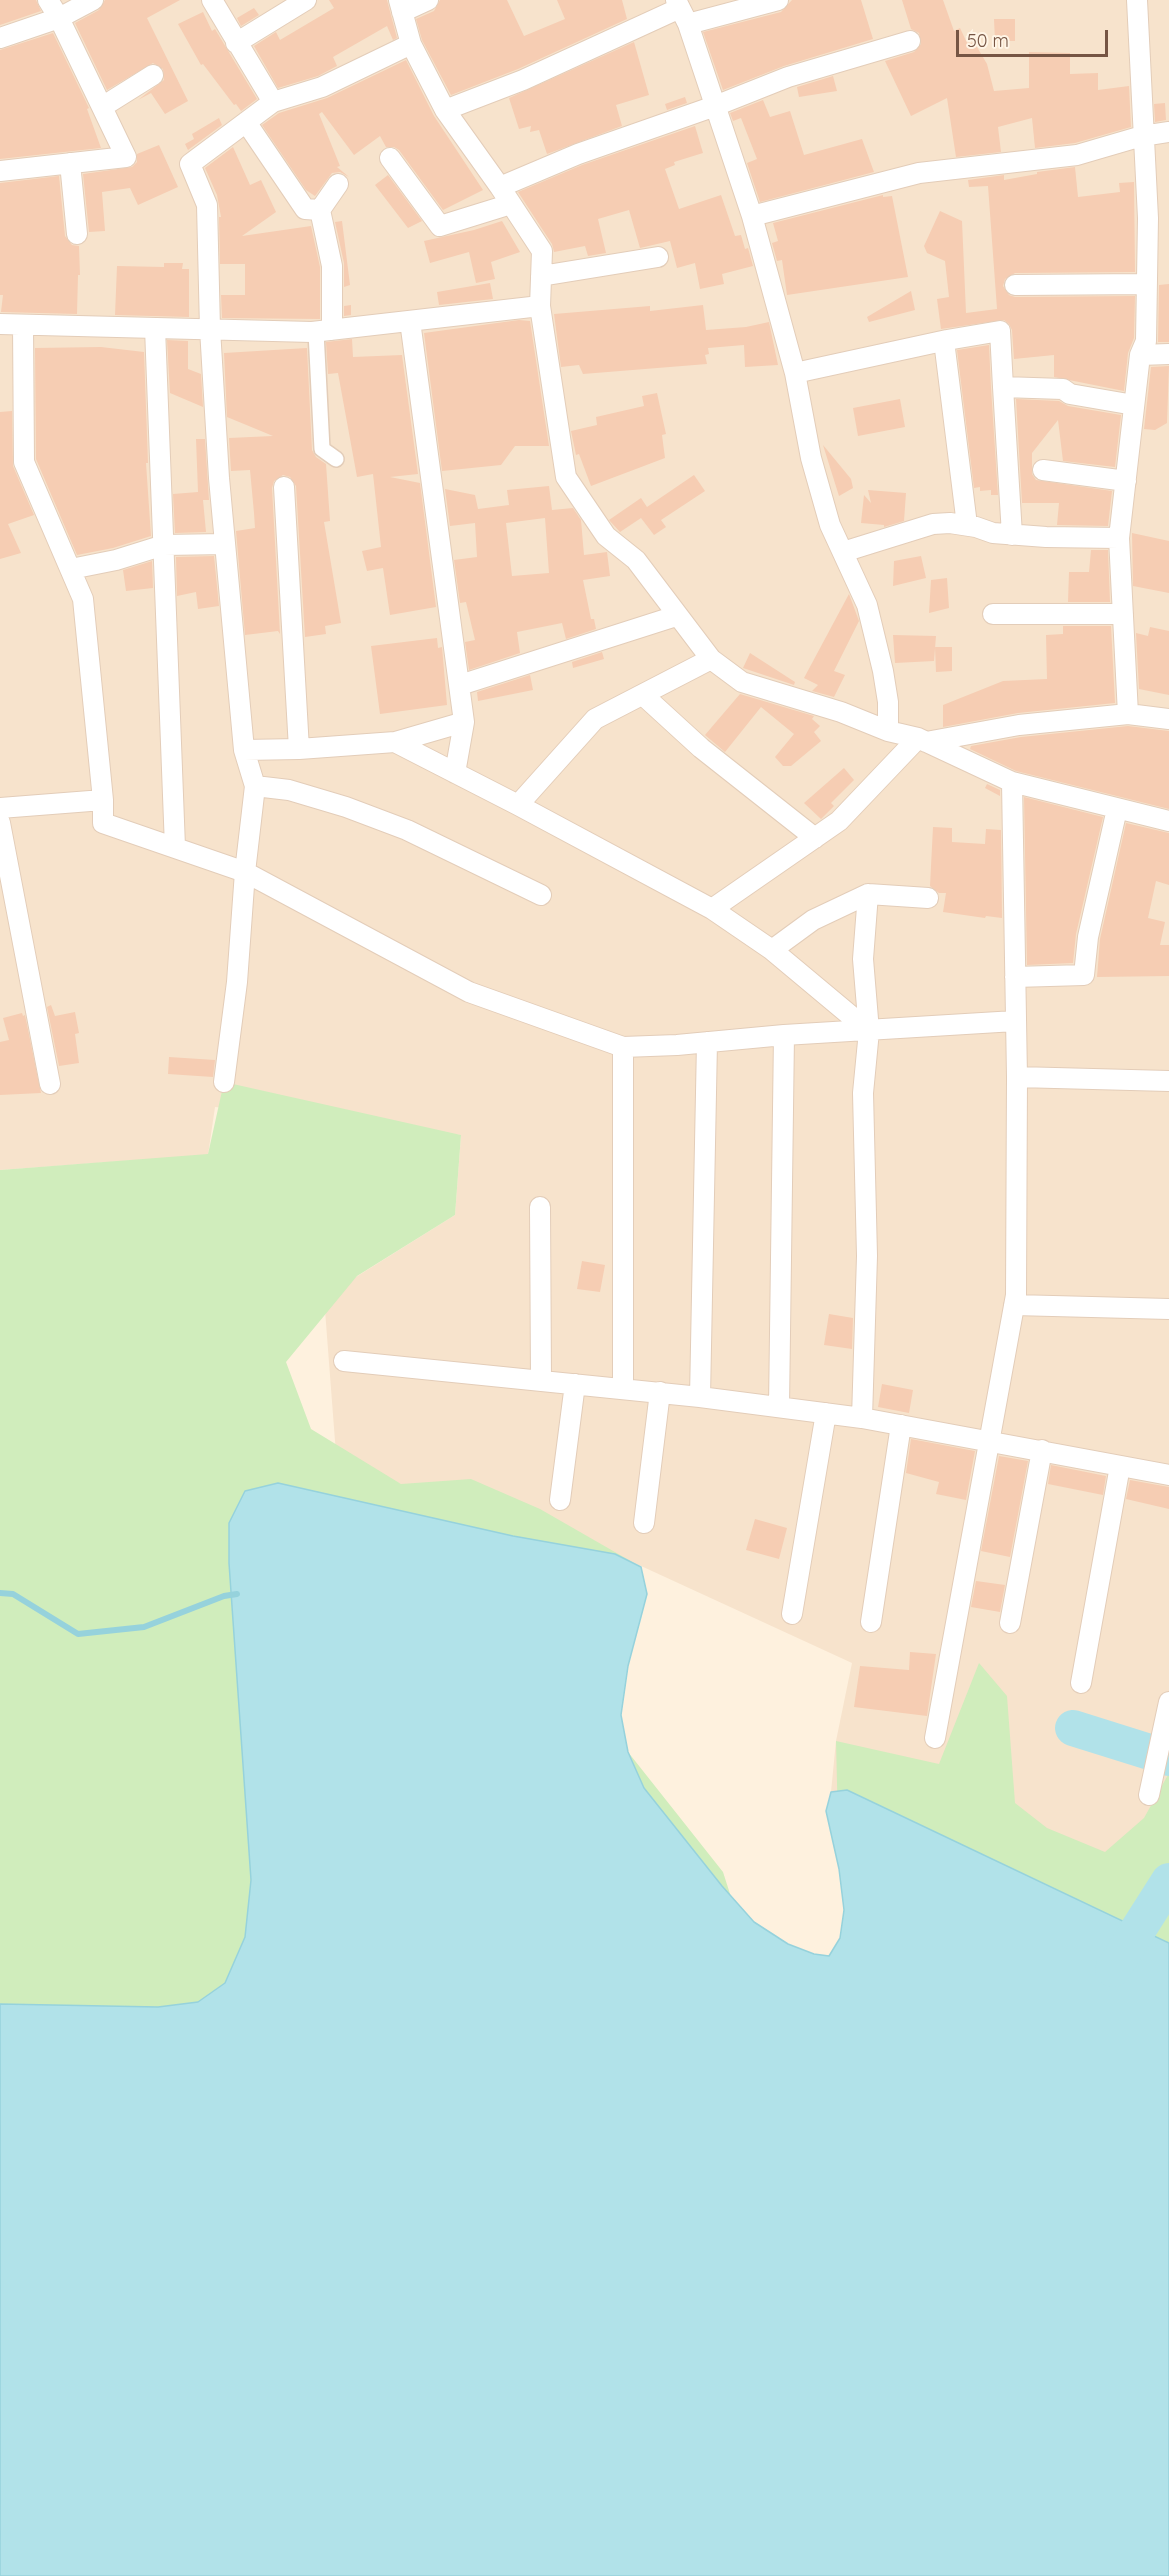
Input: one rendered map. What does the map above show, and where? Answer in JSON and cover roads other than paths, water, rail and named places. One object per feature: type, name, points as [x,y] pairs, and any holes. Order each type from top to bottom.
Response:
[{"type":"street","points":[[0,171],[126,157],[59,18],[48,0]]},
{"type":"street","points":[[0,38],[59,18],[93,0]]},
{"type":"street","points":[[212,0],[273,102]]},
{"type":"street","points":[[236,42],[306,0]]},
{"type":"street","points":[[428,0],[401,6],[411,44],[445,110],[542,251],[540,306],[566,477],[606,536],[636,560],[676,616],[711,659],[742,682],[841,712],[888,732],[922,740],[1012,782],[1169,821]]},
{"type":"street","points":[[1128,714],[1119,538],[1140,355],[1146,341],[1148,218],[1142,136],[1137,0]]},
{"type":"street","points":[[445,110],[523,80],[681,11],[765,2]]},
{"type":"street","points":[[681,11],[752,216],[795,373],[811,458],[830,525],[870,616],[888,702],[888,732]]},
{"type":"street","points":[[500,187],[578,154],[715,106],[788,77],[910,41]]},
{"type":"street","points":[[224,1082],[237,982],[245,872],[255,786],[244,750],[225,544],[210,329],[207,205],[190,164],[273,102],[322,87],[411,44]]},
{"type":"street","points":[[102,107],[153,75]]},
{"type":"street","points":[[246,122],[305,209],[320,210]]},
{"type":"street","points":[[752,216],[919,173],[1077,154],[1142,136],[1169,132]]},
{"type":"street","points":[[390,158],[440,226],[511,204]]},
{"type":"street","points":[[70,163],[77,234]]},
{"type":"street","points":[[336,459],[321,449],[324,331],[332,266],[320,210],[338,184]]},
{"type":"street","points":[[541,276],[658,257]]},
{"type":"street","points":[[1015,285],[1146,284]]},
{"type":"street","points":[[0,324],[324,331],[540,306]]},
{"type":"street","points":[[410,321],[464,722],[455,772]]},
{"type":"street","points":[[23,325],[24,462],[84,599],[104,824],[245,872],[469,992],[623,1047],[1015,1021]]},
{"type":"street","points":[[155,328],[175,847]]},
{"type":"street","points":[[795,373],[944,340],[1000,331],[1012,535]]},
{"type":"street","points":[[944,340],[967,525]]},
{"type":"street","points":[[1140,355],[1169,354]]},
{"type":"street","points":[[1003,387],[1063,389],[1070,394],[1134,405]]},
{"type":"street","points":[[1043,470],[1126,481]]},
{"type":"street","points":[[284,487],[299,749]]},
{"type":"street","points":[[843,552],[933,524],[950,523],[1012,535],[1119,538]]},
{"type":"street","points":[[71,569],[116,560],[164,545],[225,544]]},
{"type":"street","points":[[993,614],[1123,614]]},
{"type":"street","points":[[460,685],[676,616]]},
{"type":"street","points":[[518,805],[595,719],[711,659]]},
{"type":"street","points":[[643,695],[701,748],[815,838]]},
{"type":"street","points":[[712,909],[838,821],[922,740],[1019,725],[1128,714],[1169,719]]},
{"type":"street","points":[[244,750],[299,749],[395,742],[464,722]]},
{"type":"street","points":[[395,742],[712,909],[772,950],[869,1031]]},
{"type":"street","points":[[935,1738],[1016,1295],[1017,1077],[1012,782]]},
{"type":"street","points":[[255,786],[289,790],[346,807],[397,826],[541,895]]},
{"type":"street","points":[[0,808],[103,800]]},
{"type":"street","points":[[1015,977],[1084,975],[1088,937],[1117,809]]},
{"type":"street","points":[[0,823],[4,866],[50,1084]]},
{"type":"street","points":[[772,950],[813,920],[868,894],[928,898]]},
{"type":"street","points":[[862,1418],[867,1256],[863,1093],[869,1031],[864,959],[868,894]]},
{"type":"street","points":[[779,1407],[784,1035]]},
{"type":"street","points":[[700,1397],[707,1042]]},
{"type":"street","points":[[623,1047],[623,1389]]},
{"type":"street","points":[[1017,1077],[1169,1081]]},
{"type":"street","points":[[540,1207],[541,1381]]},
{"type":"street","points":[[1014,1305],[1169,1308]]},
{"type":"street","points":[[344,1361],[660,1392],[826,1413],[1169,1474]]},
{"type":"street","points":[[560,1500],[575,1384]]},
{"type":"street","points":[[644,1523],[660,1392]]},
{"type":"street","points":[[792,1614],[826,1413]]},
{"type":"street","points":[[871,1622],[901,1425]]},
{"type":"street","points":[[1010,1623],[1042,1450]]},
{"type":"street","points":[[1081,1683],[1120,1466]]},
{"type":"street","points":[[1149,1795],[1169,1701]]},
{"type":"water","points":[[278,1483],[513,1536],[615,1554],[641,1567],[647,1594],[628,1666],[621,1715],[628,1752],[644,1788],[722,1886],[754,1922],[788,1944],[814,1954],[829,1956],[840,1938],[844,1910],[839,1869],[826,1811],[831,1792],[847,1790],[1169,1943],[1169,2576],[0,2576],[0,2004],[158,2007],[198,2002],[225,1983],[245,1937],[251,1880],[229,1563],[229,1523],[245,1491]]},
{"type":"waterway","points":[[0,1593],[13,1594],[78,1634],[144,1627],[224,1596],[237,1594]]},
{"type":"waterway","points":[[1073,1728],[1169,1758]]},
{"type":"waterway","points":[[1113,1969],[1169,1881]]}]
